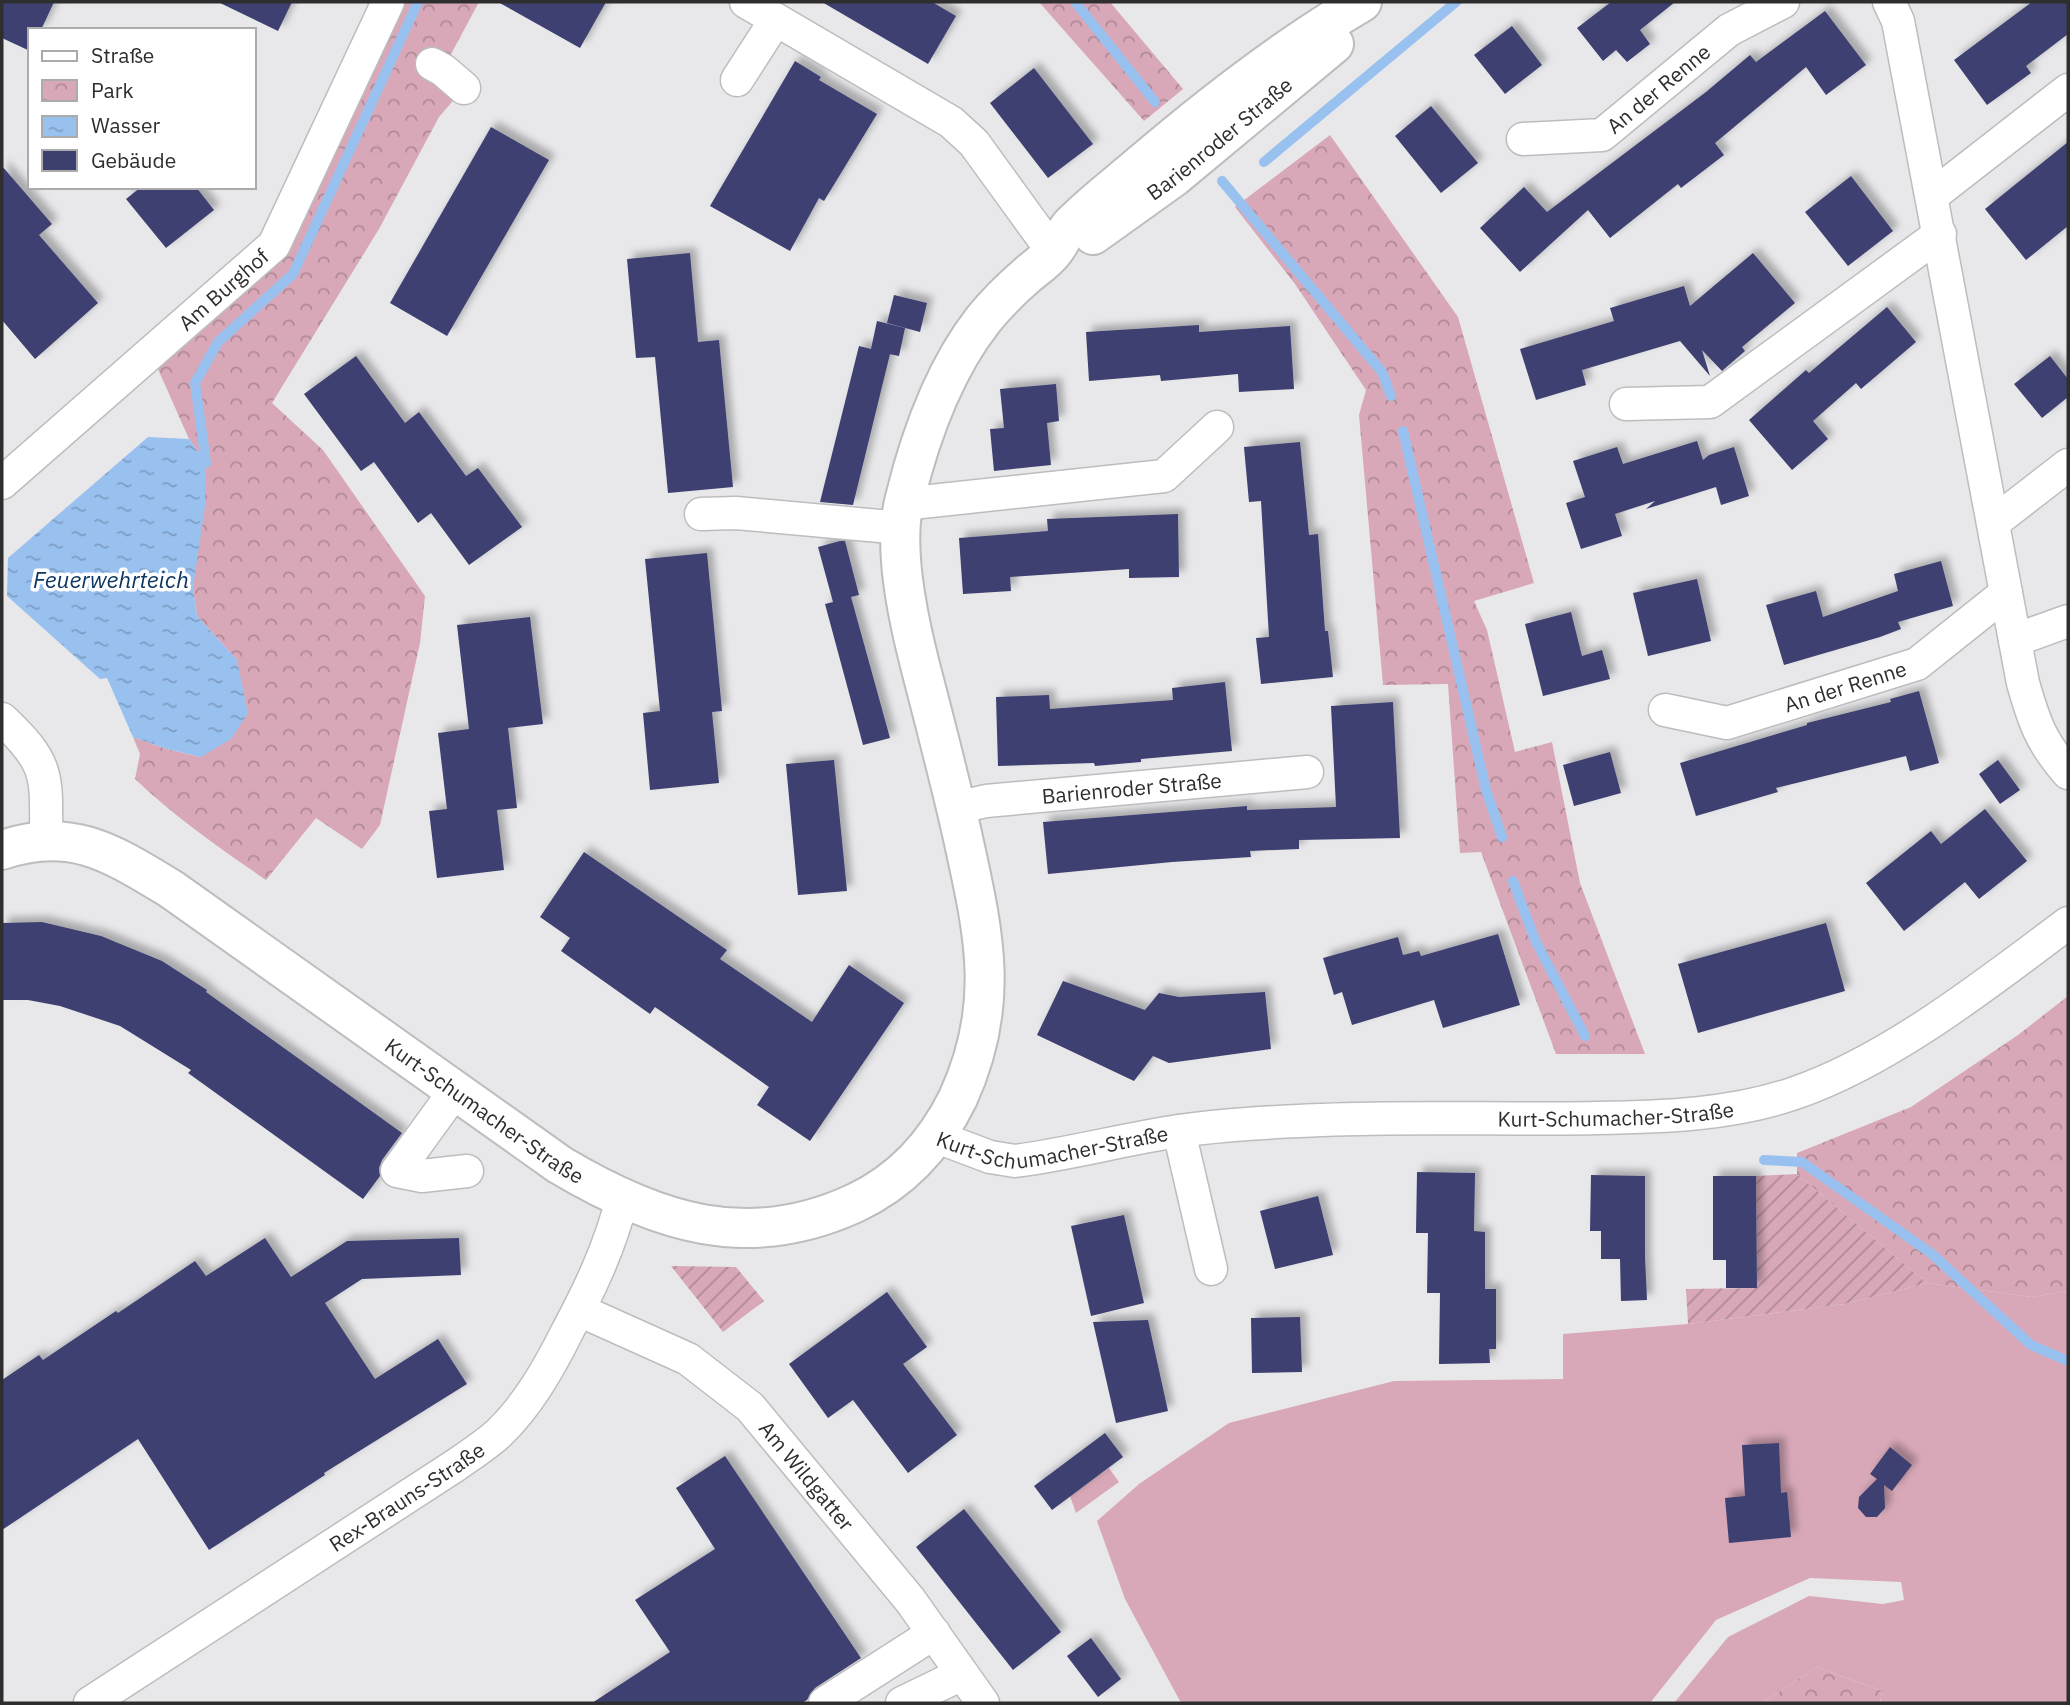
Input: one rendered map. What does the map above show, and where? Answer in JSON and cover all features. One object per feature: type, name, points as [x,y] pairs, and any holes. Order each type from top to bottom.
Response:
[{"type":"main road","name":"Barienroder Straße","points":[[937,1137],[962,1088],[977,1048],[984,1010],[984,940],[956,808],[909,620],[902,562],[902,516],[932,414],[954,366],[983,321],[1021,280],[1053,252],[1069,226],[1203,112],[1321,26],[1362,2]]},
{"type":"main road","name":"Barienroder Straße","points":[[1053,252],[1083,241],[1174,177],[1335,43],[1368,2]]},
{"type":"main road","name":"Kurt-Schumacher-Straße","points":[[2,849],[46,840],[86,845],[115,855],[171,889],[560,1165],[622,1199],[665,1216],[720,1227],[770,1226],[806,1220],[881,1191],[909,1168],[937,1137]]},
{"type":"street","name":"Am Burghof","points":[[2,483],[274,245],[382,43],[388,2]]},
{"type":"street","points":[[746,2],[951,122],[974,143],[1053,252]]},
{"type":"street","name":"An der Renne","points":[[1523,139],[1602,135],[1729,30],[1783,2]]},
{"type":"street","points":[[1889,2],[1898,21],[1940,234],[2023,683],[2034,722],[2049,751],[2068,773]]},
{"type":"street","points":[[737,80],[775,20]]},
{"type":"street","points":[[432,64],[464,88]]},
{"type":"street","points":[[1932,196],[2068,90]]},
{"type":"street","points":[[1626,404],[1710,402],[1940,234]]},
{"type":"street","points":[[701,514],[902,516],[1164,476],[1217,427]]},
{"type":"street","points":[[1993,523],[2068,465]]},
{"type":"street","name":"An der Renne","points":[[1665,710],[1727,723],[1917,664],[2006,593]]},
{"type":"street","points":[[2015,640],[2068,621]]},
{"type":"street","points":[[2,719],[28,743],[44,770],[46,840]]},
{"type":"street","name":"Barienroder Straße","points":[[956,808],[986,801],[1307,772]]},
{"type":"street","name":"Kurt-Schumacher-Straße","points":[[937,1137],[990,1157],[1015,1161],[1179,1131],[1249,1124],[1353,1118],[1634,1118],[1682,1115],[1742,1106],[1793,1094],[1836,1077],[1926,1025],[2068,923]]},
{"type":"street","points":[[454,1091],[397,1171],[422,1176],[467,1171]]},
{"type":"street","points":[[1179,1131],[1211,1269]]},
{"type":"street","name":"Rex-Brauns-Straße","points":[[90,1703],[434,1480],[498,1434],[518,1412],[552,1362],[610,1242],[622,1199]]},
{"type":"street","name":"Am Wildgatter","points":[[579,1310],[688,1359],[750,1407],[910,1601],[983,1703]]},
{"type":"street","points":[[825,1703],[934,1633]]},
{"type":"street","points":[[902,1703],[962,1674]]},
{"type":"green space","points":[[388,2],[479,2],[443,69],[464,88],[439,117],[379,229],[272,403],[323,450],[425,596],[420,643],[380,825],[362,849],[316,818],[266,880],[182,819],[135,779],[140,754],[133,737],[201,757],[237,660],[197,616],[193,588],[206,463],[189,439],[158,369],[274,245]]},
{"type":"green space","points":[[1039,2],[1110,2],[1183,89],[1144,121]]},
{"type":"green space","points":[[1330,135],[1458,317],[1534,583],[1474,601],[1487,630],[1515,752],[1552,742],[1580,883],[1645,1054],[1556,1054],[1481,852],[1460,853],[1448,684],[1383,685],[1359,415],[1366,390],[1295,284],[1235,207]]},
{"type":"green space","points":[[2068,996],[2068,1291],[2032,1297],[1927,1283],[1797,1174],[1797,1153],[1911,1107],[2018,1035]]},
{"type":"green space","points":[[1797,1174],[1927,1283],[1845,1304],[1688,1324],[1686,1289],[1757,1288],[1756,1176]]},
{"type":"green space","points":[[671,1266],[736,1267],[764,1301],[723,1332]]},
{"type":"green space","points":[[1927,1283],[2032,1297],[2068,1291],[2068,1703],[1880,1703],[1882,1691],[1817,1667],[1762,1703],[1674,1703],[1728,1637],[1809,1596],[1883,1604],[1904,1600],[1901,1582],[1810,1578],[1716,1620],[1650,1703],[1181,1703],[1125,1599],[1097,1521],[1139,1484],[1229,1423],[1394,1381],[1563,1379],[1563,1334],[1688,1324],[1845,1304]]},
{"type":"green space","points":[[1109,1468],[1119,1482],[1076,1513],[1070,1496]]},
{"type":"green space","points":[[1817,1667],[1882,1691],[1880,1703],[1762,1703]]},
{"type":"water","name":"Feuerwehrteich","points":[[148,437],[189,439],[206,463],[205,506],[193,588],[197,616],[237,660],[248,713],[231,739],[201,757],[133,737],[107,678],[100,679],[7,596],[8,558]]},
{"type":"building","points":[[2,2],[54,2],[42,28],[28,28],[28,50],[2,38]]},
{"type":"building","points":[[218,2],[292,2],[278,31]]},
{"type":"building","points":[[498,2],[606,2],[580,48]]},
{"type":"building","points":[[822,2],[932,2],[956,16],[928,64]]},
{"type":"building","points":[[1611,2],[1675,2],[1640,30],[1650,44],[1627,62],[1616,50],[1603,61],[1577,28]]},
{"type":"building","points":[[2032,2],[2068,2],[2068,34],[2026,66],[2031,73],[1987,105],[1954,60]]},
{"type":"building","points":[[1825,11],[1866,65],[1826,95],[1806,67],[1715,143],[1724,155],[1681,188],[1678,184],[1610,238],[1588,210],[1520,272],[1480,228],[1524,187],[1547,212],[1706,92],[1750,55],[1756,62]]},
{"type":"building","points":[[1512,26],[1542,65],[1505,94],[1474,55]]},
{"type":"building","points":[[795,61],[821,77],[819,80],[877,114],[824,201],[819,198],[790,251],[710,206]]},
{"type":"building","points":[[1034,68],[1093,144],[1048,178],[990,103]]},
{"type":"building","points":[[1431,106],[1478,163],[1441,193],[1395,136]]},
{"type":"building","points":[[491,127],[549,160],[447,336],[390,303]]},
{"type":"building","points":[[2068,142],[2068,226],[2026,260],[1985,209]]},
{"type":"building","points":[[2,166],[52,224],[39,235],[98,303],[35,359],[2,320]]},
{"type":"building","points":[[1851,176],[1893,231],[1848,266],[1805,212]]},
{"type":"building","points":[[138,189],[198,189],[214,210],[166,248],[126,199]]},
{"type":"building","points":[[690,253],[698,342],[719,340],[733,487],[668,493],[655,357],[636,358],[627,259]]},
{"type":"building","points":[[1753,253],[1795,303],[1742,347],[1745,351],[1722,371],[1702,350],[1710,376],[1680,341],[1582,370],[1586,385],[1536,400],[1520,349],[1614,321],[1610,308],[1684,286],[1690,306]]},
{"type":"building","points":[[894,295],[927,303],[920,332],[887,323]]},
{"type":"building","points":[[1887,307],[1916,342],[1861,389],[1856,383],[1813,421],[1828,439],[1792,470],[1749,420],[1806,370],[1809,373]]},
{"type":"building","points":[[877,321],[905,328],[899,356],[890,354],[853,505],[820,502],[859,346],[871,349]]},
{"type":"building","points":[[1199,325],[1199,332],[1290,326],[1294,389],[1239,392],[1238,374],[1161,381],[1160,375],[1089,381],[1086,332]]},
{"type":"building","points":[[356,356],[405,423],[419,412],[466,476],[478,468],[522,527],[469,565],[431,513],[418,523],[374,462],[361,471],[304,394]]},
{"type":"building","points":[[2050,356],[2068,379],[2068,397],[2042,418],[2014,384]]},
{"type":"building","points":[[1056,384],[1059,421],[1047,423],[1051,465],[994,471],[990,429],[1004,428],[1000,389]]},
{"type":"building","points":[[1697,441],[1703,460],[1709,455],[1734,447],[1749,496],[1721,505],[1716,487],[1646,509],[1655,501],[1615,514],[1622,536],[1581,549],[1566,503],[1585,497],[1573,461],[1617,447],[1623,464]]},
{"type":"building","points":[[1300,442],[1309,535],[1318,534],[1325,631],[1328,631],[1333,677],[1261,684],[1256,638],[1269,637],[1261,501],[1249,502],[1244,447]]},
{"type":"building","points":[[1178,514],[1179,577],[1129,578],[1129,569],[1010,577],[1011,591],[963,594],[959,538],[1048,531],[1047,519]]},
{"type":"building","points":[[845,541],[859,595],[851,597],[890,738],[863,745],[825,604],[833,602],[818,547]]},
{"type":"building","points":[[707,553],[722,711],[712,712],[719,783],[650,790],[643,713],[660,711],[645,559]]},
{"type":"building","points":[[1941,561],[1953,606],[1898,622],[1901,629],[1880,637],[1784,665],[1766,605],[1816,591],[1823,617],[1898,591],[1894,574]]},
{"type":"building","points":[[1697,579],[1711,641],[1648,656],[1633,593]]},
{"type":"building","points":[[1571,612],[1582,656],[1602,650],[1610,679],[1543,696],[1525,624]]},
{"type":"building","points":[[530,617],[543,724],[508,728],[517,808],[497,810],[504,870],[437,878],[429,811],[447,809],[438,733],[469,729],[457,625]]},
{"type":"building","points":[[1225,682],[1232,751],[1095,766],[1094,763],[998,766],[996,697],[1049,695],[1050,709],[1173,700],[1172,688]]},
{"type":"building","points":[[1919,691],[1939,763],[1910,771],[1906,756],[1776,788],[1778,792],[1696,816],[1680,763],[1807,723],[1891,702],[1890,699]]},
{"type":"building","points":[[1393,702],[1400,838],[1299,840],[1299,849],[1250,851],[1251,857],[1048,874],[1043,822],[1247,806],[1247,810],[1336,807],[1331,706]]},
{"type":"building","points":[[1610,752],[1621,793],[1574,806],[1563,765]]},
{"type":"building","points":[[834,760],[847,891],[798,895],[786,764]]},
{"type":"building","points":[[1998,760],[2020,790],[2000,804],[1979,774]]},
{"type":"building","points":[[1985,809],[2027,861],[1979,899],[1965,882],[1904,931],[1866,883],[1931,831],[1941,844]]},
{"type":"building","points":[[584,852],[727,950],[720,959],[812,1022],[849,965],[904,1003],[810,1141],[757,1105],[769,1087],[655,1007],[650,1014],[561,951],[570,938],[540,917]]},
{"type":"building","points":[[42,922],[101,936],[162,961],[207,990],[206,992],[402,1133],[382,1160],[380,1176],[363,1199],[188,1073],[191,1070],[120,1026],[60,1006],[28,1000],[2,1000],[2,923]]},
{"type":"building","points":[[1826,923],[1845,991],[1698,1033],[1678,964]]},
{"type":"building","points":[[1498,934],[1520,1005],[1443,1028],[1434,1000],[1352,1025],[1342,992],[1334,995],[1323,958],[1398,937],[1403,955],[1419,951],[1421,956]]},
{"type":"building","points":[[1063,981],[1145,1010],[1159,993],[1179,997],[1265,992],[1271,1049],[1169,1063],[1153,1056],[1134,1081],[1037,1035]]},
{"type":"building","points":[[1417,1172],[1475,1173],[1474,1231],[1485,1232],[1485,1289],[1496,1289],[1496,1349],[1489,1349],[1490,1363],[1439,1364],[1440,1293],[1427,1293],[1428,1233],[1416,1233]]},
{"type":"building","points":[[1591,1175],[1645,1176],[1647,1300],[1621,1301],[1620,1259],[1601,1259],[1601,1231],[1590,1231]]},
{"type":"building","points":[[1713,1176],[1756,1176],[1757,1288],[1726,1288],[1726,1260],[1713,1260]]},
{"type":"building","points":[[1318,1196],[1333,1255],[1275,1269],[1260,1211]]},
{"type":"building","points":[[1124,1215],[1144,1303],[1091,1316],[1071,1226]]},
{"type":"building","points":[[265,1238],[291,1277],[347,1241],[459,1238],[461,1275],[362,1279],[325,1303],[375,1379],[438,1339],[467,1384],[324,1473],[325,1475],[209,1550],[138,1439],[2,1530],[2,1380],[39,1355],[43,1360],[195,1261],[206,1276]]},
{"type":"building","points":[[887,1292],[927,1347],[903,1364],[957,1435],[908,1473],[853,1400],[828,1418],[789,1364]]},
{"type":"building","points":[[1300,1317],[1302,1372],[1252,1373],[1251,1318]]},
{"type":"building","points":[[1148,1320],[1168,1411],[1116,1423],[1093,1322]]},
{"type":"building","points":[[1105,1433],[1123,1457],[1052,1510],[1034,1486]]},
{"type":"building","points":[[1779,1443],[1781,1493],[1787,1492],[1791,1537],[1729,1543],[1725,1498],[1745,1496],[1742,1445]]},
{"type":"building","points":[[1890,1447],[1912,1465],[1892,1491],[1884,1485],[1885,1508],[1877,1517],[1866,1517],[1858,1508],[1859,1497],[1877,1479],[1870,1474]]},
{"type":"building","points":[[725,1456],[861,1658],[815,1688],[802,1703],[592,1703],[670,1652],[635,1600],[715,1549],[676,1488]]},
{"type":"building","points":[[964,1509],[1061,1632],[1013,1670],[916,1547]]},
{"type":"building","points":[[1091,1638],[1121,1679],[1098,1697],[1067,1656]]},
{"type":"waterway","points":[[206,463],[195,383],[218,342],[293,274],[418,2]]},
{"type":"waterway","points":[[1075,2],[1155,102]]},
{"type":"waterway","points":[[1264,162],[1456,2]]},
{"type":"waterway","points":[[1222,181],[1382,372],[1391,396]]},
{"type":"waterway","points":[[1403,431],[1486,790],[1502,837]]},
{"type":"waterway","points":[[1513,881],[1535,940],[1585,1036]]},
{"type":"waterway","points":[[1764,1160],[1802,1162],[1932,1254],[2031,1345],[2068,1361]]}]
